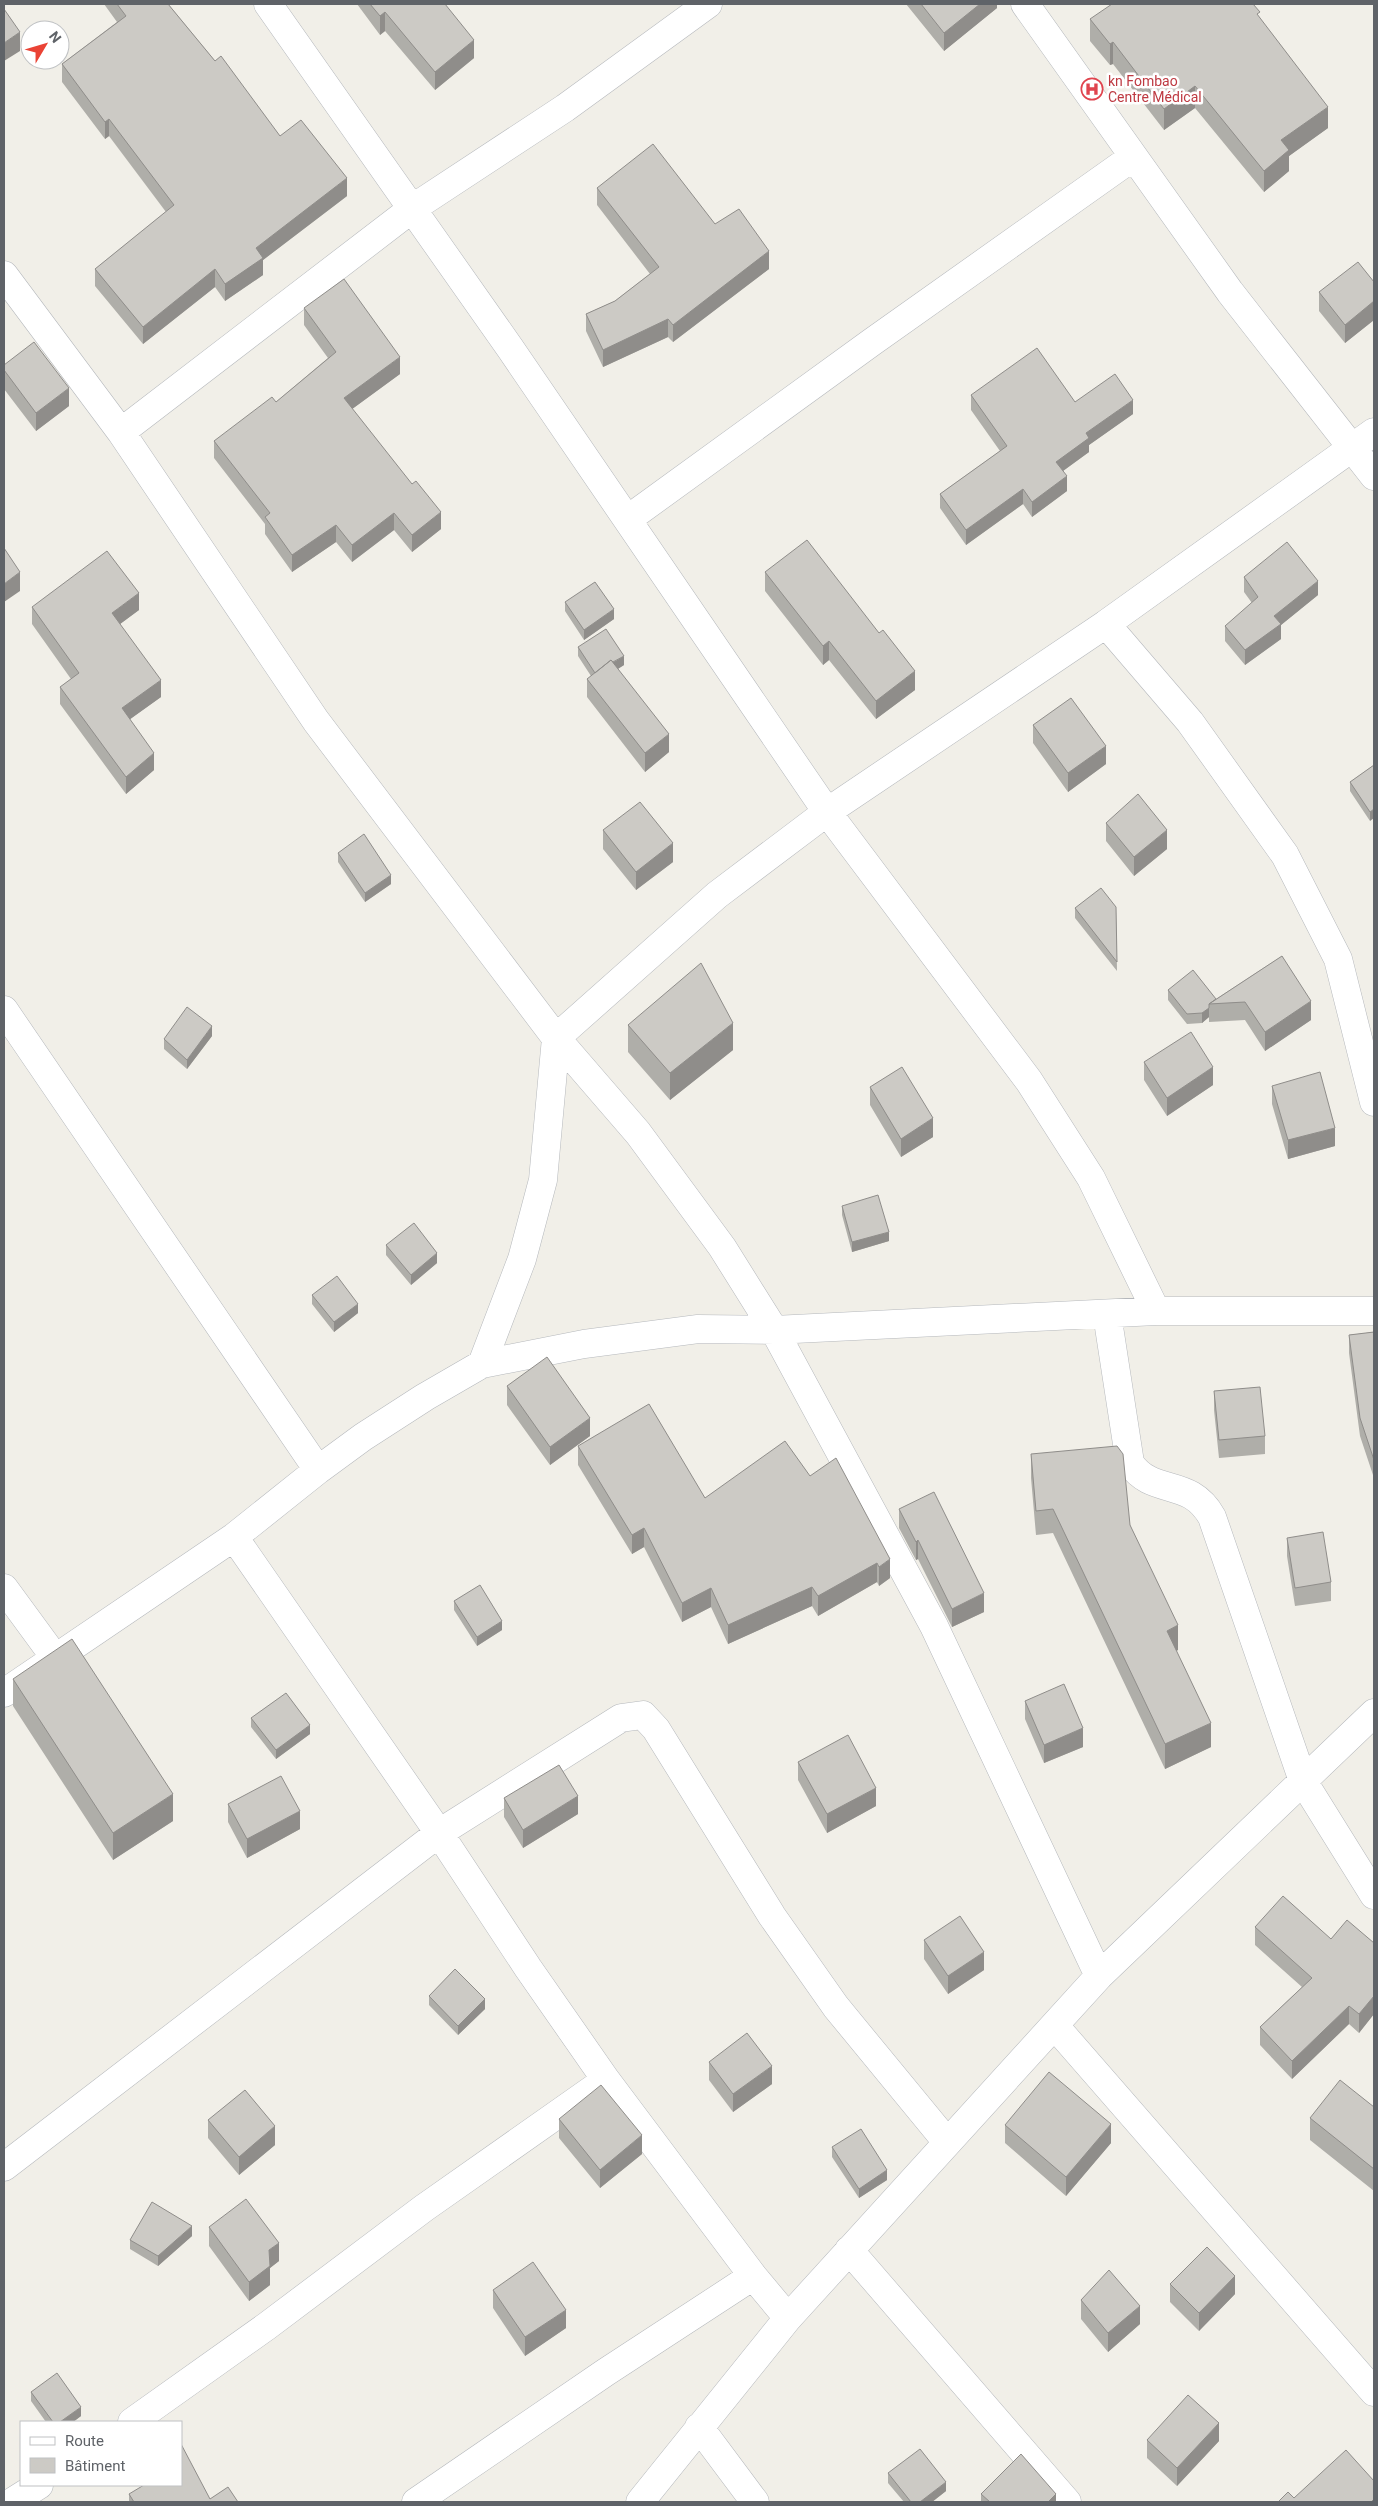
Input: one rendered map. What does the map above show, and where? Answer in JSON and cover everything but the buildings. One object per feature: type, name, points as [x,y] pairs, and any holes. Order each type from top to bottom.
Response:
[{"type":"street","points":[[268,4],[413,208],[628,518],[827,812],[1029,1081],[1091,1178],[1156,1311]]},
{"type":"street","points":[[122,432],[413,208],[565,108],[708,4]]},
{"type":"street","points":[[1024,4],[1230,292],[1374,476]]},
{"type":"street","points":[[628,518],[1133,157]]},
{"type":"street","points":[[4,275],[122,432],[316,721],[556,1038],[638,1133],[722,1246],[774,1330],[934,1626],[1099,1976]]},
{"type":"street","points":[[482,1364],[522,1259],[542,1180],[556,1038],[717,895],[827,812],[1106,624],[1374,432]]},
{"type":"street","points":[[1106,624],[1190,722],[1285,855],[1338,959],[1374,1102]]},
{"type":"street","points":[[4,1010],[318,1470]]},
{"type":"street","points":[[4,1693],[234,1537],[318,1470],[424,1397],[482,1364],[584,1344],[698,1328],[774,1330],[1156,1311],[1374,1311]]},
{"type":"street","points":[[1107,1314],[1130,1463],[1145,1479],[1194,1494],[1205,1505],[1212,1517],[1303,1781],[1374,1895]]},
{"type":"street","points":[[234,1537],[439,1833],[528,1968],[606,2080],[753,2276],[788,2318]]},
{"type":"street","points":[[4,1588],[56,1659]]},
{"type":"street","points":[[640,2502],[788,2318],[1099,1976],[1374,1713]]},
{"type":"street","points":[[4,2167],[439,1833],[622,1718],[643,1715],[656,1729],[772,1916],[836,2007],[947,2142]]},
{"type":"street","points":[[1055,2026],[1374,2392]]},
{"type":"street","points":[[133,2421],[266,2326],[424,2208],[606,2080]]},
{"type":"street","points":[[850,2250],[1067,2502]]},
{"type":"street","points":[[416,2502],[606,2372],[753,2276]]},
{"type":"street","points":[[699,2427],[755,2502]]},
{"type":"street","points":[[12,2502],[37,2486]]},
{"type":"place","name":"kn Fombao Centre Médical","points":[[1092,89]]}]
